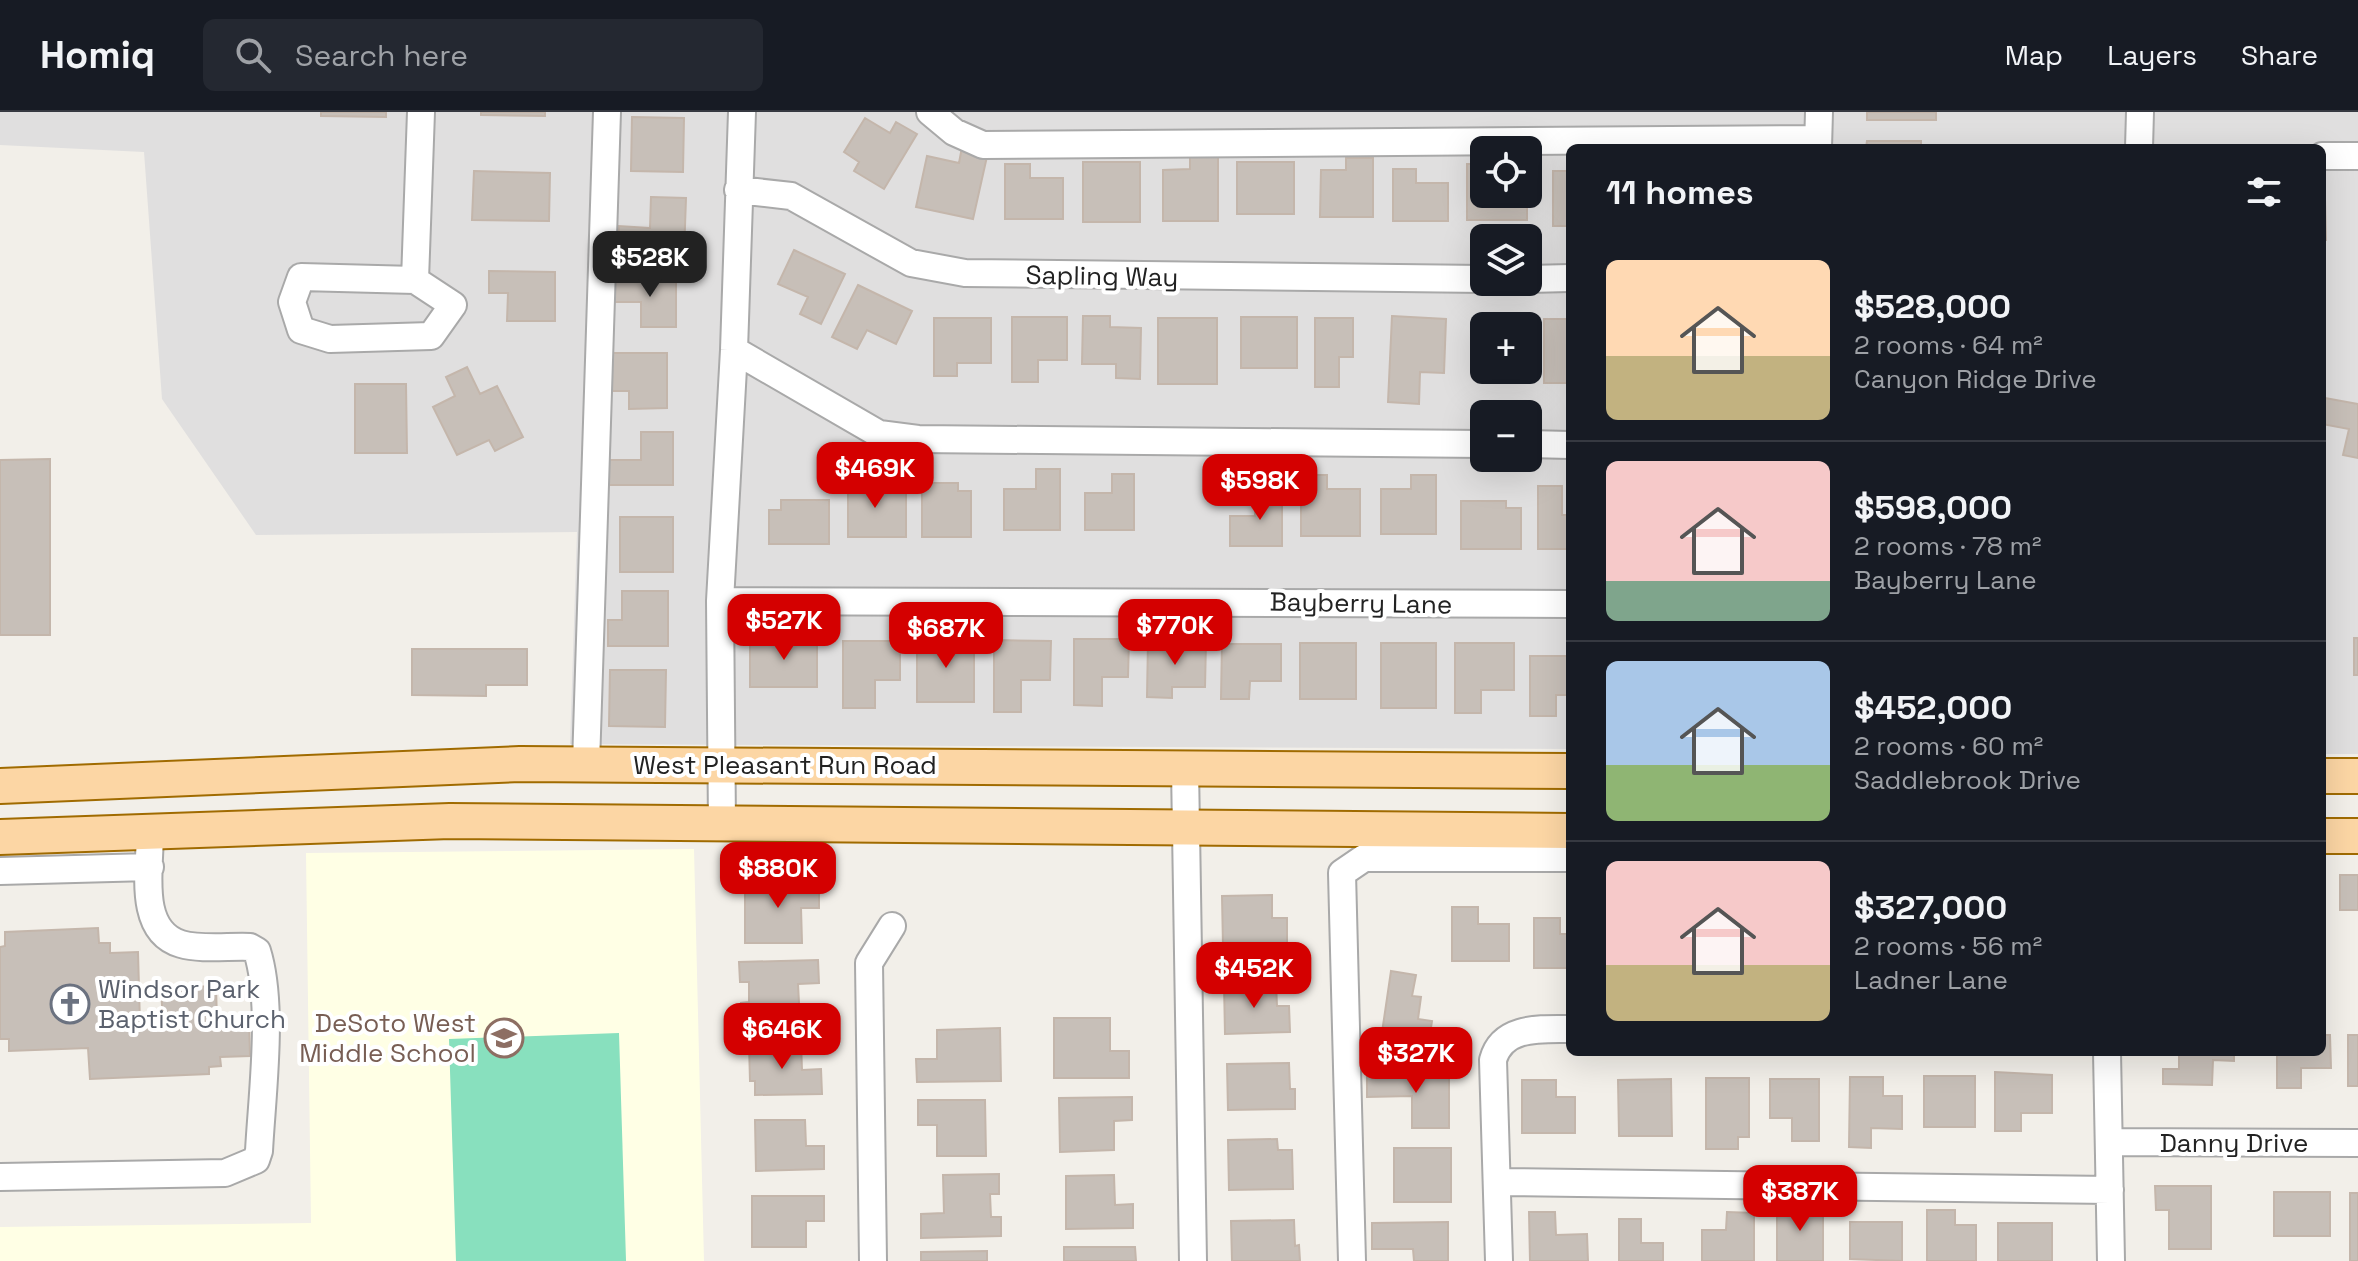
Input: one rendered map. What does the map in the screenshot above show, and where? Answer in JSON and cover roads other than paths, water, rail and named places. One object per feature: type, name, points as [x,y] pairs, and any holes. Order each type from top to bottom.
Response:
[{"type":"main road","name":"West Pleasant Run Road","points":[[0,786],[586,764],[1566,771]]},
{"type":"main road","points":[[2326,776],[2358,776]]},
{"type":"main road","points":[[148,780],[150,833]]},
{"type":"main road","points":[[0,837],[450,821],[1566,831]]},
{"type":"main road","points":[[2326,836],[2358,836]]},
{"type":"street","points":[[415,280],[421,112]]},
{"type":"street","points":[[586,764],[607,112]]},
{"type":"street","points":[[722,824],[720,601],[734,350],[742,112]]},
{"type":"street","points":[[930,112],[954,132],[983,145],[1818,143],[1819,112]]},
{"type":"street","points":[[2139,144],[2140,112]]},
{"type":"street","points":[[2326,156],[2358,156]]},
{"type":"street","name":"Sapling Way","points":[[738,190],[791,196],[911,263],[965,273],[1470,279]]},
{"type":"street","points":[[301,277],[415,280],[453,305],[431,336],[330,339],[301,330],[292,302],[301,277]]},
{"type":"street","points":[[1542,279],[1566,278]]},
{"type":"street","points":[[734,350],[879,434],[918,439],[1470,444]]},
{"type":"street","points":[[1542,444],[1566,445]]},
{"type":"street","name":"Bayberry Lane","points":[[720,601],[1566,604]]},
{"type":"street","points":[[1185,768],[1193,1261]]},
{"type":"street","points":[[0,780],[0,786]]},
{"type":"street","points":[[0,1177],[225,1173],[256,1160],[264,1046],[261,966],[257,951],[250,947],[181,944],[160,930],[150,906],[150,833]]},
{"type":"street","points":[[1352,1261],[1342,873],[1364,858],[1566,858]]},
{"type":"street","points":[[0,871],[150,867]]},
{"type":"street","points":[[873,1261],[869,963],[892,926]]},
{"type":"street","points":[[1499,1261],[1493,1060],[1497,1047],[1517,1032],[1566,1029]]},
{"type":"street","points":[[2107,1056],[2111,1261]]},
{"type":"street","name":"Danny Drive","points":[[2109,1142],[2358,1143]]},
{"type":"street","points":[[1498,1182],[2110,1190]]},
{"type":"place","name":"Windsor Park Baptist Church","points":[[70,1004]]},
{"type":"place","name":"DeSoto West Middle School","points":[[504,1038]]}]
